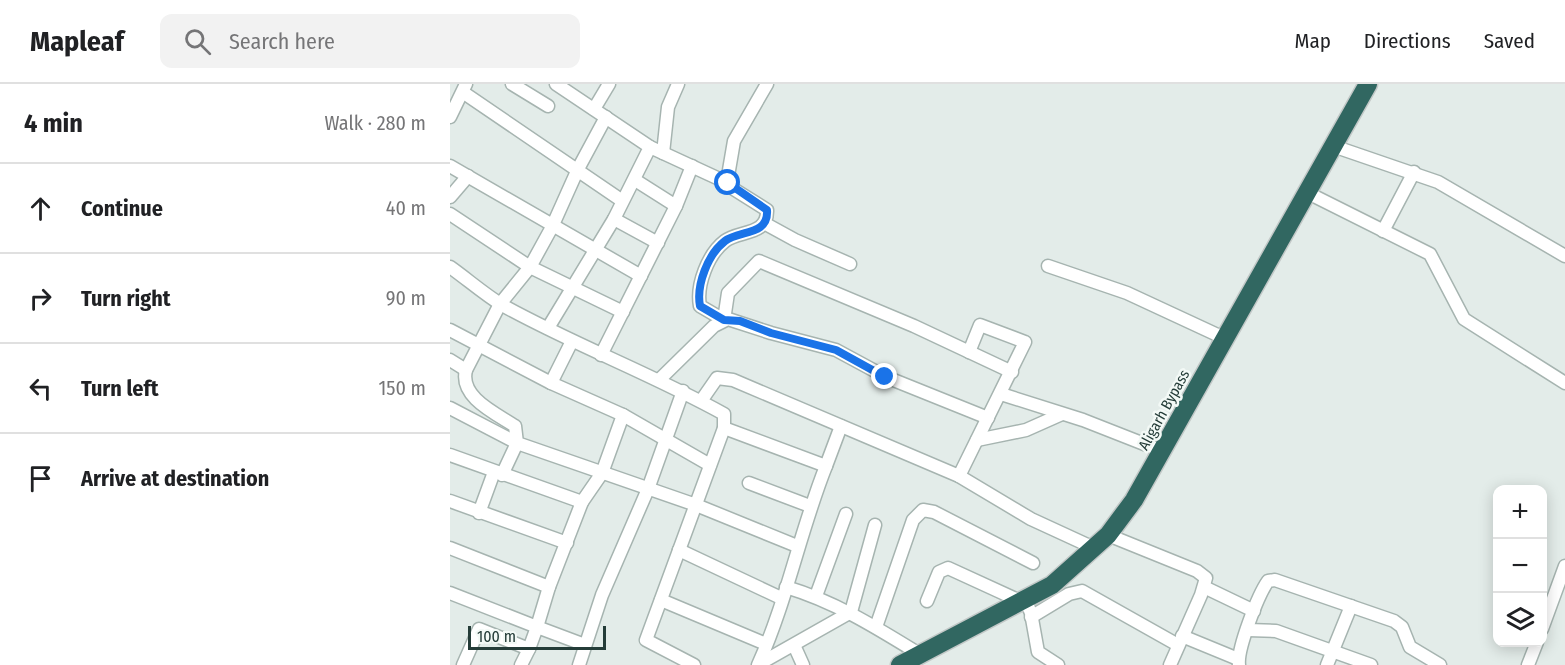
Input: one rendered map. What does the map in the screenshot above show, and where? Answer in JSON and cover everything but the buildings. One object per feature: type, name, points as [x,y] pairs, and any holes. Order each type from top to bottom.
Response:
[{"type":"highway","name":"Aligarh Bypass","points":[[900,665],[1027,607],[1101,542],[1134,500],[1224,338],[1313,195],[1333,146],[1368,84]]},
{"type":"street","points":[[512,84],[548,106]]},
{"type":"street","points":[[556,84],[569,88],[594,109],[650,147],[728,183],[767,210],[764,223],[752,232],[725,241],[708,265],[701,284],[700,306],[724,320],[740,321],[771,333],[836,350],[885,377],[988,418]]},
{"type":"street","points":[[594,109],[609,84]]},
{"type":"street","points":[[663,153],[668,106],[678,84]]},
{"type":"street","points":[[728,183],[734,141],[767,84]]},
{"type":"street","points":[[450,117],[465,89],[621,200]]},
{"type":"street","points":[[479,513],[498,474],[517,443],[515,426],[467,391],[463,381],[466,370],[500,304],[530,267],[606,117]]},
{"type":"street","points":[[1333,146],[1438,182],[1565,256]]},
{"type":"street","points":[[548,328],[614,219],[621,200],[635,180],[650,147]]},
{"type":"street","points":[[450,166],[552,227],[641,276]]},
{"type":"street","points":[[602,355],[676,206],[692,166]]},
{"type":"street","points":[[1383,231],[1414,172]]},
{"type":"street","points":[[450,197],[468,176]]},
{"type":"street","points":[[635,180],[676,206]]},
{"type":"street","points":[[1313,195],[1430,254],[1464,319],[1565,382]]},
{"type":"street","points":[[450,214],[530,267],[623,312]]},
{"type":"street","points":[[614,219],[658,243]]},
{"type":"street","points":[[764,223],[795,240],[850,264]]},
{"type":"street","points":[[659,380],[714,326],[724,320],[729,293],[759,261],[914,326],[1012,372]]},
{"type":"street","points":[[1048,266],[1117,289],[1224,338]]},
{"type":"street","points":[[450,267],[500,304],[572,341],[683,391],[724,414],[724,428],[646,640],[670,660],[694,665]]},
{"type":"street","points":[[959,476],[1025,342],[980,326],[969,352]]},
{"type":"street","points":[[450,330],[551,383],[623,415],[711,465]]},
{"type":"street","points":[[551,383],[572,341]]},
{"type":"street","points":[[450,360],[466,370]]},
{"type":"street","points":[[701,401],[713,382],[723,377],[959,476],[1031,519],[1197,571],[1206,578],[1204,587],[1170,665]]},
{"type":"street","points":[[580,665],[602,595],[648,489],[683,391]]},
{"type":"street","points":[[1001,394],[1162,451]]},
{"type":"street","points":[[450,408],[517,443],[696,505],[797,546]]},
{"type":"street","points":[[977,440],[1026,430],[1062,414]]},
{"type":"street","points":[[521,665],[529,649],[549,587],[582,502],[602,473],[623,415]]},
{"type":"street","points":[[758,664],[810,506],[841,426]]},
{"type":"street","points":[[724,428],[826,466]]},
{"type":"street","points":[[450,455],[582,502]]},
{"type":"street","points":[[749,483],[810,506]]},
{"type":"street","points":[[450,501],[567,543]]},
{"type":"street","points":[[876,627],[914,520],[923,510],[934,512],[1033,563]]},
{"type":"street","points":[[816,596],[846,514]]},
{"type":"street","points":[[758,664],[851,612],[875,525]]},
{"type":"street","points":[[450,548],[549,587]]},
{"type":"street","points":[[679,550],[783,592],[816,596],[851,612],[921,655]]},
{"type":"street","points":[[1547,620],[1561,595],[1565,566]]},
{"type":"street","points":[[927,601],[939,572],[948,568],[1027,607],[1082,591],[1180,641],[1239,662],[1254,611],[1265,585],[1271,580],[1280,580],[1399,623],[1410,646],[1440,665]]},
{"type":"street","points":[[1204,587],[1254,611]]},
{"type":"street","points":[[450,592],[585,645]]},
{"type":"street","points":[[660,600],[766,644]]},
{"type":"street","points":[[1327,665],[1351,606]]},
{"type":"street","points":[[1027,607],[1038,652],[1058,665]]},
{"type":"street","points":[[463,665],[480,629],[486,608]]},
{"type":"street","points":[[480,629],[529,649]]},
{"type":"street","points":[[1248,630],[1267,629],[1371,665]]},
{"type":"street","points":[[794,645],[803,665]]},
{"type":"street","points":[[1528,665],[1535,647]]},
{"type":"route","points":[[728,183],[732,188],[767,210],[767,216],[759,228],[725,241],[716,251],[701,284],[698,298],[700,306],[724,320],[740,321],[771,333],[836,350],[885,377]]}]
